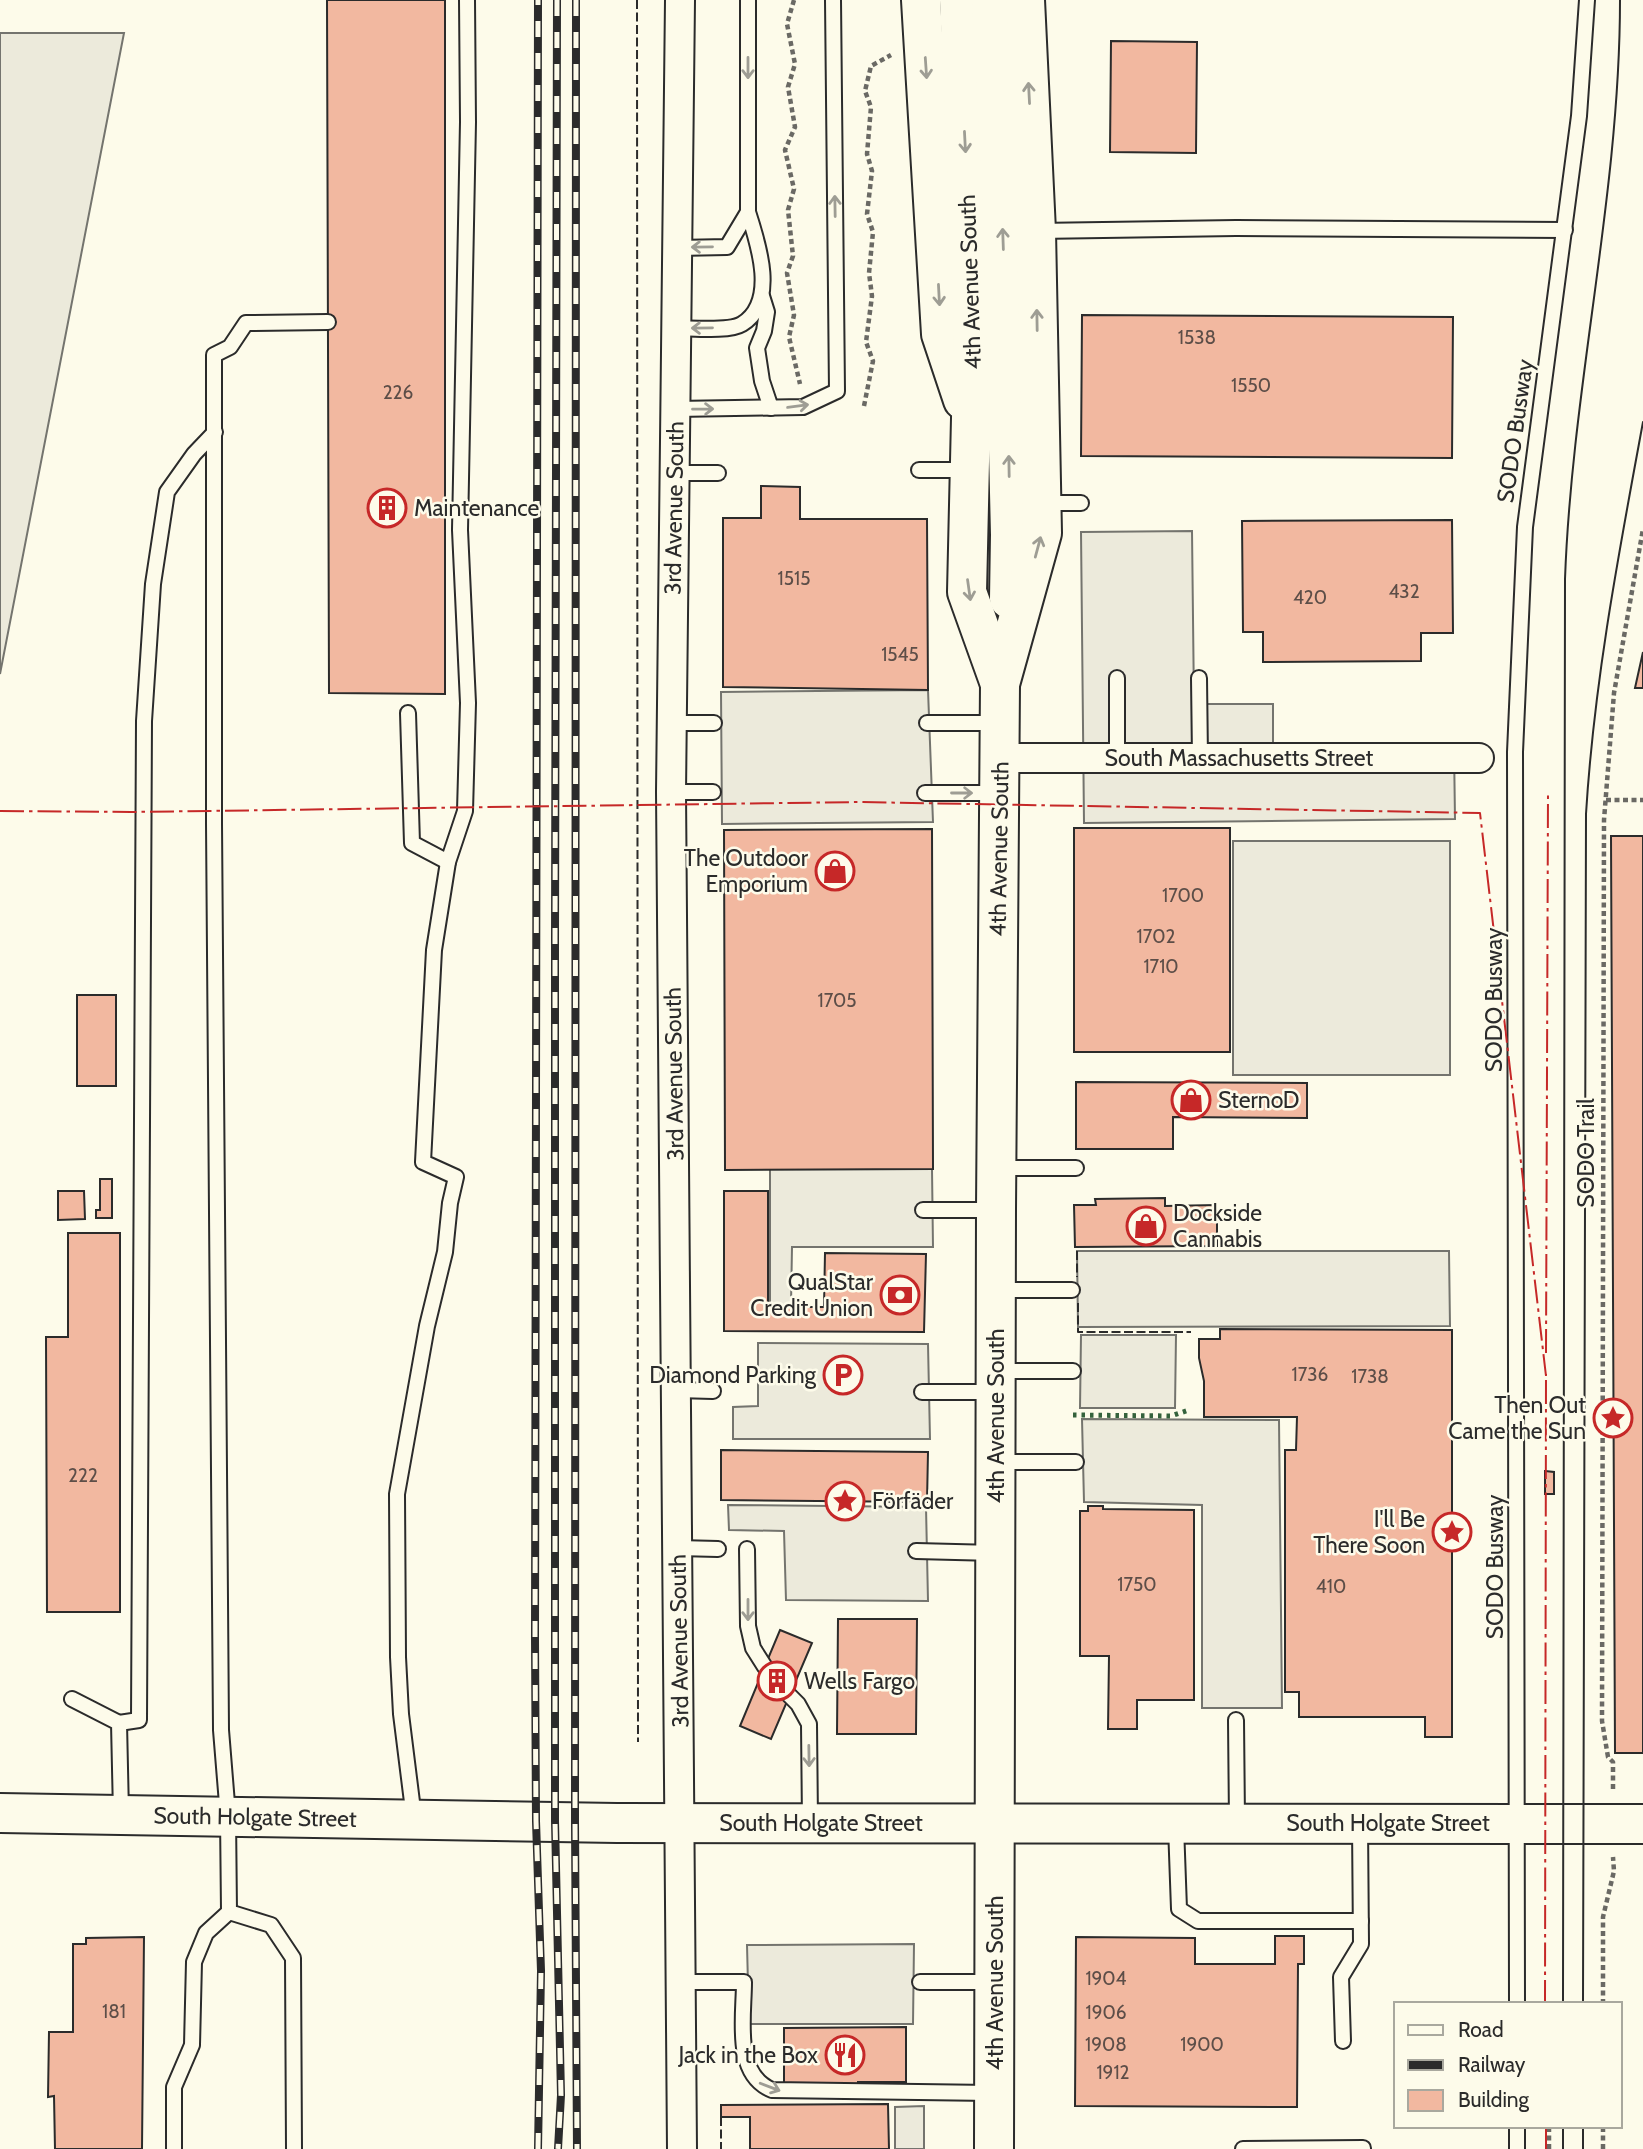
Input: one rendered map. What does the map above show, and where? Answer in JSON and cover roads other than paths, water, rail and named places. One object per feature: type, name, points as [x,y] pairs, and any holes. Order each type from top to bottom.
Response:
[{"type":"main road","points":[[921,0],[941,334],[972,424]]},
{"type":"main road","name":"4th Avenue South","points":[[959,0],[973,331],[967,592],[1000,684]]},
{"type":"main road","points":[[991,0],[1003,234],[1010,534],[1010,594],[1000,684]]},
{"type":"main road","name":"4th Avenue South","points":[[995,2149],[996,1210],[1000,684],[1042,533],[1036,231],[1025,0]]},
{"type":"main road","name":"South Holgate Street","points":[[0,1813],[681,1823],[1643,1824]]},
{"type":"street","name":"3rd Avenue South","points":[[680,0],[671,792],[682,2149]]},
{"type":"street","name":"South Massachusetts Street","points":[[1000,758],[1479,758]]},
{"type":"lane","points":[[414,1819],[401,1714],[398,1657],[397,1494],[427,1326],[445,1252],[450,1203],[456,1177],[423,1162],[434,950],[448,862],[465,811],[468,703],[460,530],[468,122],[467,0]]},
{"type":"lane","points":[[748,0],[748,212],[761,253],[762,296],[767,312],[764,331],[757,348],[762,381],[771,408]]},
{"type":"lane","points":[[676,409],[803,407],[837,391],[833,0]]},
{"type":"lane","name":"SODO Busway","points":[[1517,2002],[1515,752],[1525,527],[1579,117],[1587,0]]},
{"type":"lane","points":[[677,248],[727,247],[748,212]]},
{"type":"lane","points":[[1036,231],[1236,228],[1565,230]]},
{"type":"lane","points":[[676,328],[728,328],[741,324],[752,314],[762,296]]},
{"type":"lane","points":[[174,2149],[174,2087],[192,2045],[194,1962],[206,1933],[229,1912],[228,1816],[221,1716],[214,824],[214,355],[230,347],[246,323],[328,322]]},
{"type":"lane","points":[[72,1699],[119,1723],[139,1720],[144,721],[153,584],[167,492],[194,454],[215,432]]},
{"type":"lane","points":[[919,470],[970,470]]},
{"type":"lane","points":[[675,473],[718,472]]},
{"type":"lane","points":[[1042,503],[1082,503]]},
{"type":"lane","points":[[1117,678],[1118,758]]},
{"type":"lane","points":[[1199,678],[1200,758]]},
{"type":"lane","points":[[408,713],[412,844],[448,862]]},
{"type":"lane","points":[[672,723],[714,723]]},
{"type":"lane","points":[[927,723],[1000,758]]},
{"type":"lane","points":[[925,793],[1000,758]]},
{"type":"lane","points":[[671,792],[713,792]]},
{"type":"lane","points":[[997,1168],[1076,1168]]},
{"type":"lane","points":[[923,1210],[996,1210]]},
{"type":"lane","points":[[996,1290],[1072,1290]]},
{"type":"lane","points":[[922,1392],[1073,1371]]},
{"type":"lane","points":[[677,1390],[713,1391]]},
{"type":"lane","points":[[996,1462],[1076,1462]]},
{"type":"lane","points":[[678,1548],[718,1549]]},
{"type":"lane","points":[[747,1549],[748,1626],[753,1648],[765,1667]]},
{"type":"lane","points":[[916,1552],[995,1552]]},
{"type":"lane","points":[[789,1695],[798,1704],[809,1724],[810,1823]]},
{"type":"lane","points":[[1236,1720],[1237,1822]]},
{"type":"lane","points":[[119,1723],[121,1815]]},
{"type":"lane","points":[[1176,1822],[1179,1909],[1198,1921],[1361,1921]]},
{"type":"lane","points":[[1343,2041],[1341,1977],[1361,1944],[1360,1822]]},
{"type":"lane","points":[[229,1912],[271,1926],[293,1958],[294,2149]]},
{"type":"lane","points":[[682,1982],[744,1982],[745,2054],[748,2069],[764,2087],[788,2092],[995,2094]]},
{"type":"lane","points":[[920,1982],[995,1982]]},
{"type":"lane","points":[[1517,2128],[1517,2149]]},
{"type":"lane","points":[[1243,2149],[1363,2148]]},
{"type":"tram line","points":[[1563,2002],[1565,579],[1569,506],[1612,145],[1620,0]]},
{"type":"tram line","points":[[1583,2002],[1586,814],[1601,666],[1643,422]]},
{"type":"tram line","points":[[1563,2128],[1563,2149]]},
{"type":"tram line","points":[[1583,2128],[1583,2149]]},
{"type":"railway","points":[[538,0],[535,1638],[536,1821],[541,1971],[538,2149]]},
{"type":"railway","points":[[557,0],[555,1821],[561,2095],[558,2149]]},
{"type":"railway","points":[[576,0],[577,2149]]},
{"type":"place","name":"Maintenance","points":[[387,508]]},
{"type":"place","name":"The Outdoor Emporium","points":[[835,871]]},
{"type":"place","name":"SternoD","points":[[1191,1100]]},
{"type":"place","name":"Dockside Cannabis","points":[[1146,1226]]},
{"type":"place","name":"QualStar Credit Union","points":[[900,1295]]},
{"type":"place","name":"Diamond Parking","points":[[843,1375]]},
{"type":"place","name":"Then Out Came the Sun","points":[[1613,1418]]},
{"type":"place","name":"Förfäder","points":[[845,1501]]},
{"type":"place","name":"I'll Be There Soon","points":[[1452,1532]]},
{"type":"place","name":"Wells Fargo","points":[[777,1681]]},
{"type":"place","name":"Jack in the Box","points":[[845,2055]]}]
